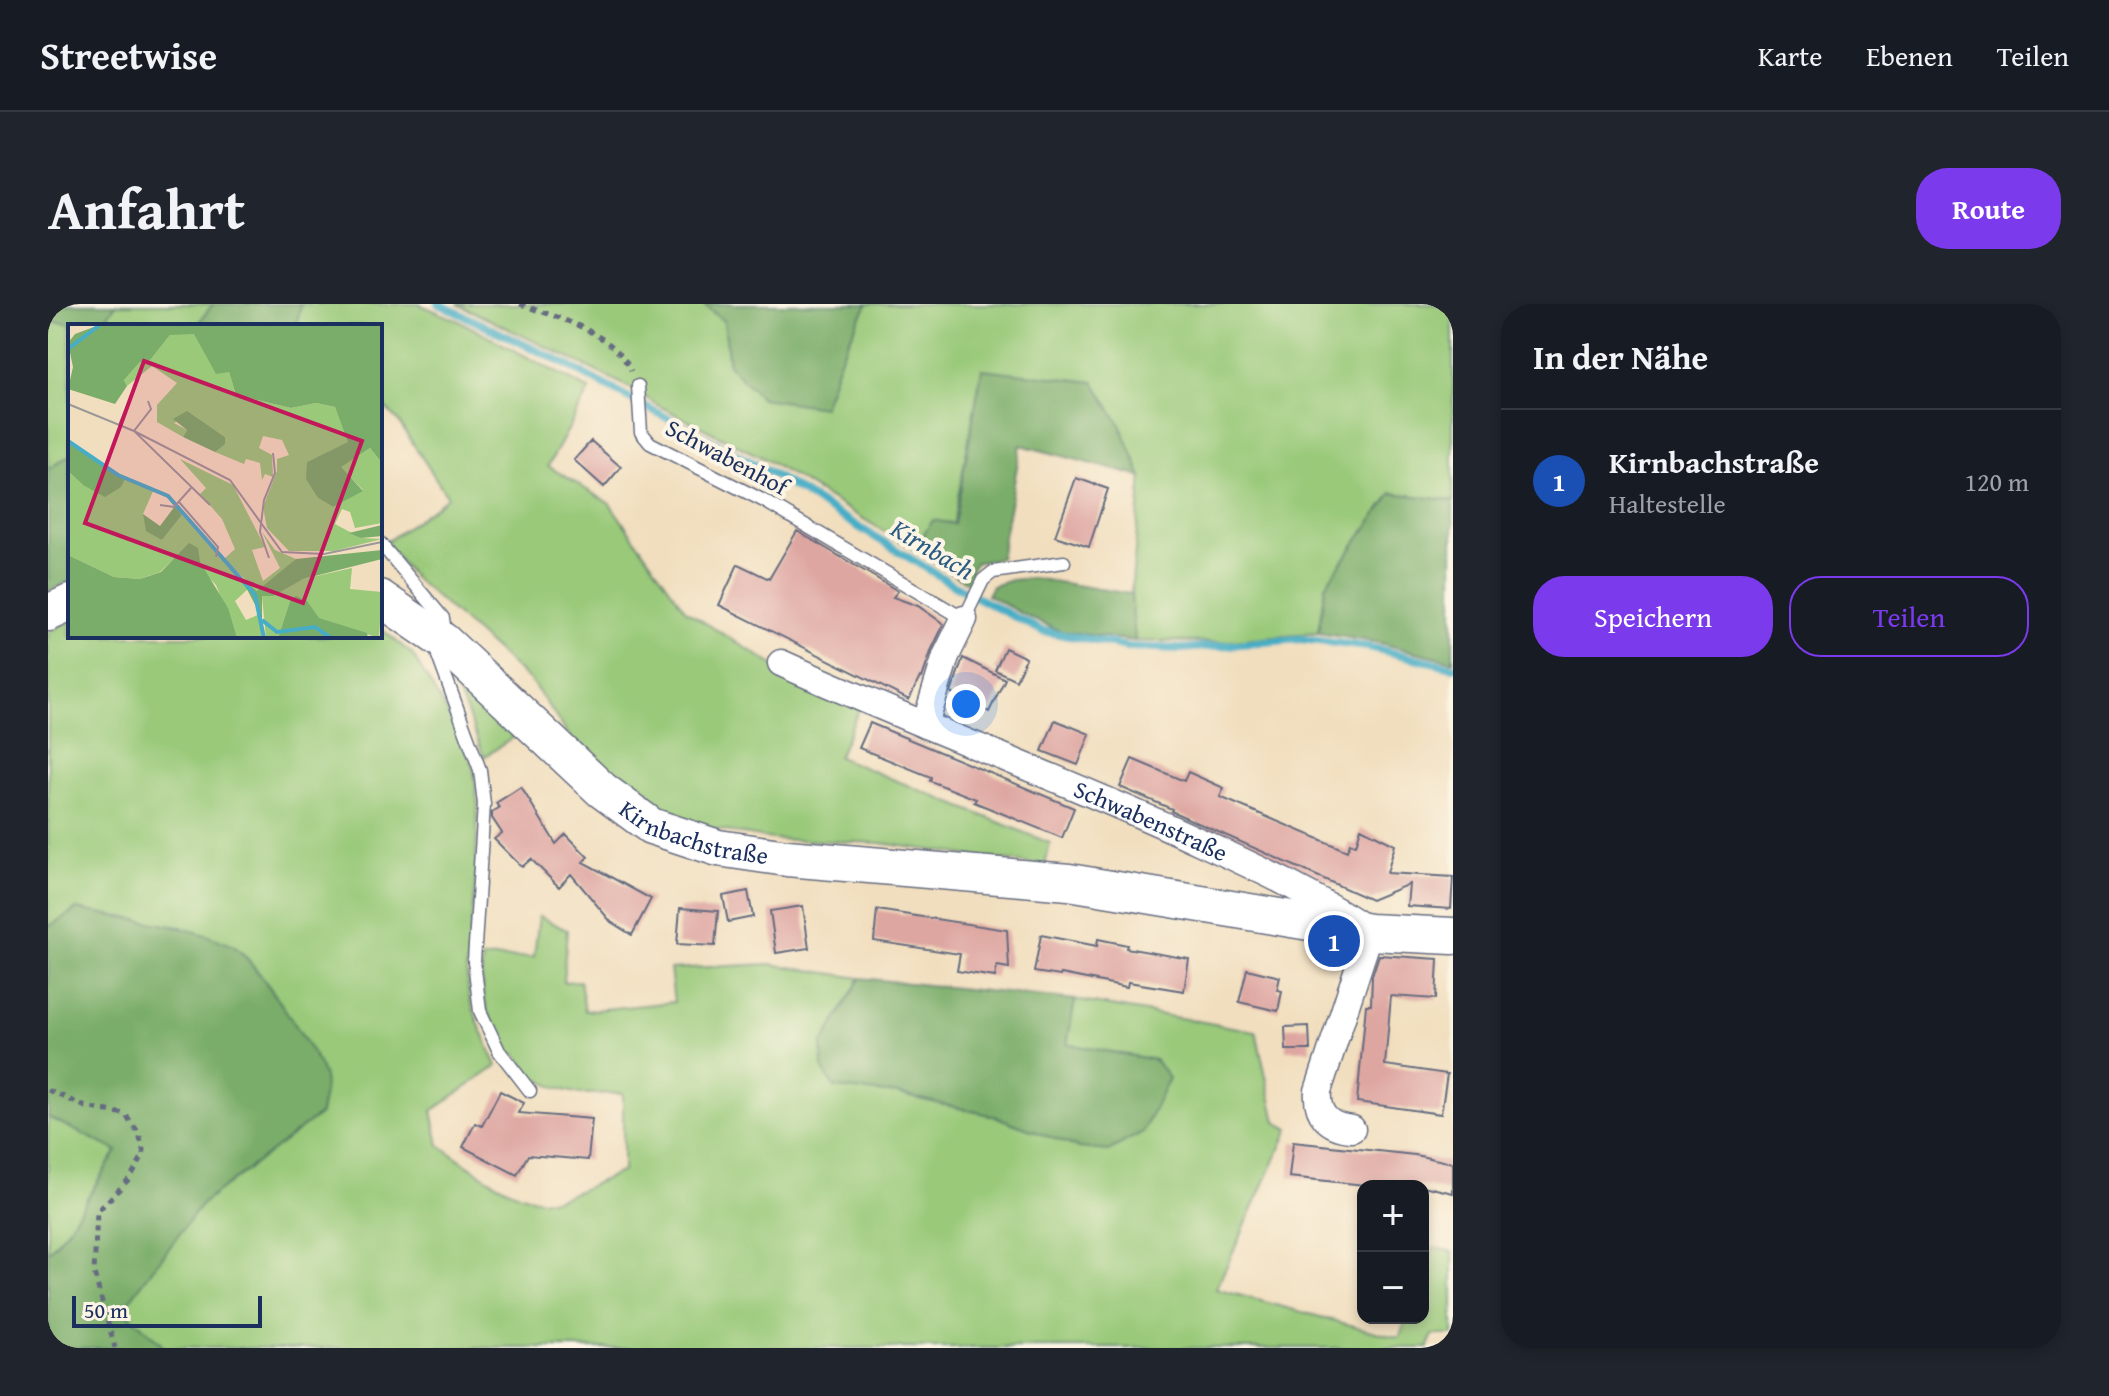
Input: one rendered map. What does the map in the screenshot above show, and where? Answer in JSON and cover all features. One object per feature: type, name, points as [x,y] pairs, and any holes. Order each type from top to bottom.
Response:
[{"type":"main road","name":"Kirnbachstraße","points":[[382,599],[443,641],[602,790],[651,826],[718,848],[787,858],[1069,882],[1370,932],[1453,936]]},
{"type":"main road","points":[[48,613],[68,604]]},
{"type":"street","points":[[925,725],[946,656],[967,612]]},
{"type":"street","name":"Schwabenstraße","points":[[781,663],[1132,811],[1293,884],[1370,932]]},
{"type":"street","points":[[1352,1129],[1338,1128],[1324,1118],[1317,1104],[1318,1091],[1370,932]]},
{"type":"lane","name":"Schwabenhof","points":[[638,386],[641,432],[650,443],[766,502],[967,612]]},
{"type":"lane","points":[[382,545],[443,618],[445,631],[438,656],[480,770],[484,804],[474,961],[480,1011],[499,1051],[530,1091]]},
{"type":"lane","points":[[967,612],[983,580],[993,572],[1064,562]]},
{"type":"path","points":[[520,304],[564,320],[614,348],[627,361],[638,386]]},
{"type":"path","points":[[48,1090],[86,1107],[125,1114],[139,1133],[144,1154],[130,1178],[97,1212],[94,1273],[115,1348]]},
{"type":"green space","points":[[48,304],[116,304],[102,324],[48,322]]},
{"type":"green space","points":[[116,304],[213,304],[198,324],[101,324]]},
{"type":"green space","points":[[213,304],[301,304],[296,324],[198,324]]},
{"type":"green space","points":[[301,304],[419,304],[463,323],[590,390],[548,466],[610,504],[686,611],[777,667],[860,707],[838,757],[1050,843],[1045,866],[880,843],[772,839],[691,825],[654,810],[617,785],[571,738],[530,680],[412,576],[385,543],[448,497],[398,421],[382,404],[382,324],[296,324]]},
{"type":"green space","points":[[457,304],[703,304],[724,321],[729,365],[823,407],[842,354],[867,304],[1453,304],[1453,501],[1392,493],[1325,586],[1318,633],[1221,642],[1135,641],[1131,594],[1142,477],[982,369],[953,524],[924,535],[920,553],[761,457],[657,405],[629,387]]},
{"type":"green space","points":[[703,304],[867,304],[842,354],[823,407],[761,398],[729,365],[724,321]]},
{"type":"green space","points":[[48,322],[101,324],[68,324],[68,456],[48,469]]},
{"type":"green space","points":[[982,369],[1094,382],[1121,426],[1142,477],[1021,445],[1000,558],[975,563],[971,570],[975,580],[979,581],[976,588],[920,553],[924,534],[933,520],[954,524]]},
{"type":"green space","points":[[68,456],[68,582],[48,592],[48,469]]},
{"type":"green space","points":[[1392,493],[1453,501],[1453,661],[1375,642],[1318,633],[1325,586]]},
{"type":"green space","points":[[1032,578],[1131,594],[1135,641],[1060,631],[987,595],[992,586]]},
{"type":"green space","points":[[68,622],[68,638],[382,638],[382,630],[412,654],[451,719],[473,765],[478,807],[475,885],[466,967],[469,997],[497,1066],[432,1111],[439,1145],[481,1174],[513,1192],[545,1200],[560,1198],[623,1171],[623,1093],[580,1094],[535,1078],[516,1053],[508,1058],[487,1010],[481,971],[483,958],[534,957],[539,916],[567,930],[563,982],[580,981],[585,1011],[674,1002],[670,969],[770,964],[860,978],[822,1045],[835,1087],[898,1094],[994,1116],[1079,1148],[1155,1060],[1067,1044],[1075,1000],[1256,1031],[1276,1122],[1289,1129],[1216,1289],[1399,1338],[1405,1324],[1429,1324],[1429,1258],[1433,1247],[1453,1252],[1453,1335],[1433,1335],[1428,1348],[165,1348],[122,1309],[202,1203],[320,1114],[182,927],[130,921],[77,909],[48,927],[48,632]]},
{"type":"green space","points":[[454,678],[514,737],[484,757],[452,682]]},
{"type":"green space","points":[[77,909],[177,927],[233,946],[254,967],[283,1007],[310,1049],[325,1082],[320,1114],[203,1203],[123,1309],[165,1348],[48,1348],[48,1253],[66,1232],[117,1151],[48,1117],[48,927]]},
{"type":"green space","points":[[860,978],[1075,1000],[1067,1044],[1155,1060],[1169,1078],[1143,1132],[1108,1151],[1079,1148],[994,1116],[898,1094],[835,1088],[823,1070],[822,1045]]},
{"type":"green space","points":[[48,1117],[117,1150],[66,1232],[48,1253]]},
{"type":"building","points":[[591,441],[621,467],[604,487],[574,460]]},
{"type":"building","points":[[1076,478],[1108,489],[1089,547],[1055,536]]},
{"type":"building","points":[[797,531],[898,591],[893,597],[918,606],[944,624],[922,678],[909,700],[719,605],[738,564],[769,579]]},
{"type":"building","points":[[1005,648],[1026,658],[1016,680],[995,670]]},
{"type":"building","points":[[963,658],[1005,679],[989,712],[951,693]]},
{"type":"building","points":[[1055,720],[1090,734],[1078,765],[1042,751]]},
{"type":"building","points":[[870,723],[1074,808],[1062,838],[974,802],[976,799],[930,781],[931,777],[859,748]]},
{"type":"building","points":[[1132,759],[1184,781],[1188,772],[1224,788],[1220,797],[1347,851],[1350,843],[1356,845],[1361,828],[1395,845],[1387,873],[1453,877],[1451,909],[1407,906],[1409,884],[1371,900],[1171,811],[1120,787]]},
{"type":"building","points":[[521,787],[556,844],[566,834],[588,857],[583,862],[651,899],[632,935],[611,922],[571,874],[559,887],[531,859],[522,867],[494,839],[502,833],[492,818],[492,812],[499,808],[496,803]]},
{"type":"building","points":[[748,891],[753,917],[728,922],[723,896]]},
{"type":"building","points":[[803,906],[809,948],[776,953],[770,911]]},
{"type":"building","points":[[680,908],[718,911],[715,946],[677,944]]},
{"type":"building","points":[[877,910],[1007,930],[1009,968],[997,966],[995,977],[957,971],[960,954],[874,941]]},
{"type":"building","points":[[1041,935],[1097,946],[1098,939],[1127,945],[1126,948],[1189,959],[1184,991],[1128,982],[1127,987],[1034,972]]},
{"type":"building","points":[[1379,955],[1438,959],[1436,999],[1391,996],[1385,1065],[1447,1074],[1441,1114],[1357,1102],[1366,1005],[1371,1005],[1372,976]]},
{"type":"building","points":[[1247,969],[1280,977],[1277,990],[1282,991],[1278,1011],[1239,1002]]},
{"type":"building","points":[[1309,1026],[1310,1050],[1286,1050],[1285,1027]]},
{"type":"building","points":[[500,1091],[524,1103],[518,1113],[592,1119],[588,1160],[528,1155],[517,1175],[463,1147],[475,1123],[482,1126]]},
{"type":"building","points":[[1293,1142],[1415,1155],[1453,1163],[1453,1193],[1429,1187],[1429,1180],[1357,1180],[1357,1184],[1289,1177]]},
{"type":"waterway","name":"Kirnbach","points":[[439,304],[555,359],[755,464],[964,591],[1042,631],[1128,647],[1181,649],[1300,639],[1368,647],[1453,667]]},
{"type":"place","name":"Kirnbachstraße","points":[[1334,941]]}]
